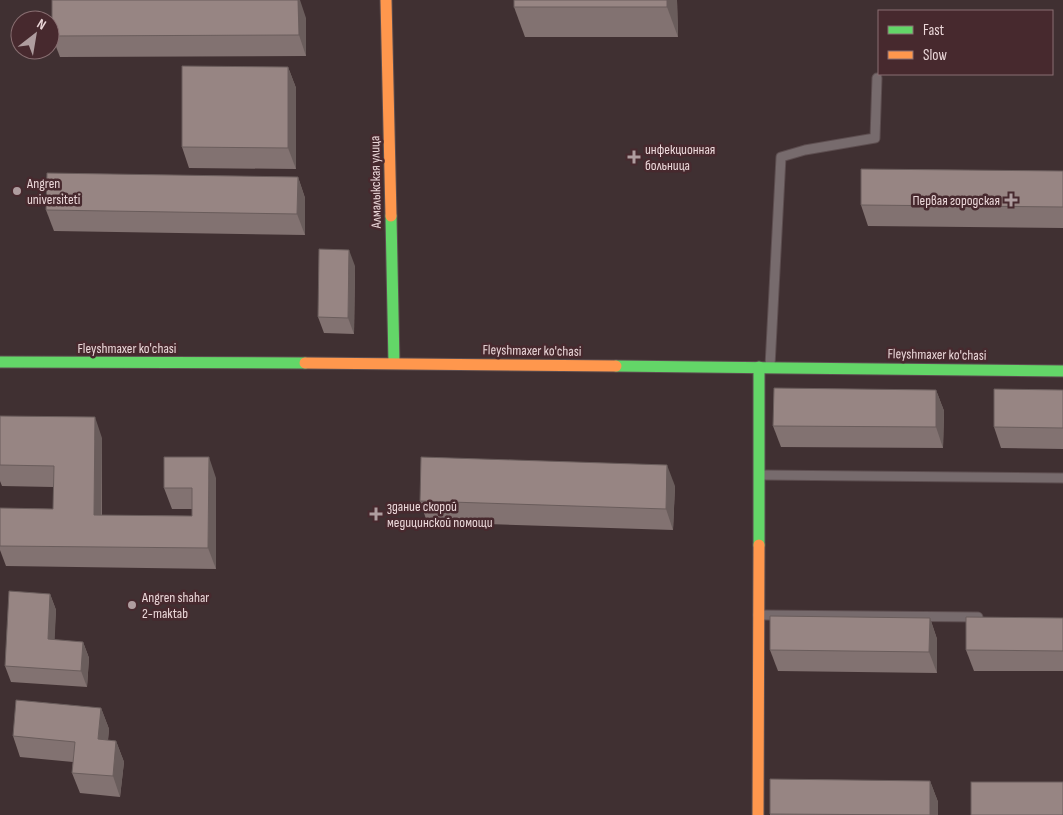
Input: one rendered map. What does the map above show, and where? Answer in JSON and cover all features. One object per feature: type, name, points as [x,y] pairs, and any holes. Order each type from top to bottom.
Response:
[{"type":"street","name":"Алмалыкская улица","points":[[386,0],[394,364]]},
{"type":"street","name":"Fleyshmaxer ko'chasi","points":[[0,362],[1063,371]]},
{"type":"street","points":[[758,815],[758,475],[764,368]]},
{"type":"lane","points":[[764,368],[781,157],[806,150],[875,138],[877,78]]},
{"type":"lane","points":[[758,475],[1063,478]]},
{"type":"lane","points":[[758,615],[984,617]]},
{"type":"building","points":[[52,0],[298,0],[299,35],[60,36],[60,10],[52,10]]},
{"type":"building","points":[[514,0],[667,0],[667,7],[514,7]]},
{"type":"building","points":[[182,66],[288,67],[288,148],[182,147]]},
{"type":"building","points":[[861,169],[1063,171],[1063,207],[861,205]]},
{"type":"building","points":[[47,173],[298,177],[297,214],[46,210]]},
{"type":"building","points":[[319,249],[349,250],[348,318],[318,317]]},
{"type":"building","points":[[774,388],[936,390],[936,427],[773,426]]},
{"type":"building","points":[[994,389],[1063,390],[1063,428],[994,427]]},
{"type":"building","points":[[0,416],[95,417],[94,515],[192,516],[192,488],[164,488],[164,457],[209,457],[208,548],[0,546],[0,508],[53,509],[54,466],[0,465]]},
{"type":"building","points":[[421,457],[667,465],[666,509],[420,501]]},
{"type":"building","points":[[9,591],[50,594],[48,639],[83,642],[81,671],[5,666]]},
{"type":"building","points":[[770,616],[930,618],[929,652],[770,650]]},
{"type":"building","points":[[966,617],[1063,618],[1063,651],[966,650]]},
{"type":"building","points":[[16,700],[101,708],[98,739],[116,741],[113,776],[72,773],[75,742],[13,736]]},
{"type":"building","points":[[770,779],[930,781],[930,815],[770,814]]},
{"type":"building","points":[[971,782],[1063,782],[1063,815],[971,815]]},
{"type":"traffic: fast","points":[[391,216],[394,363]]},
{"type":"traffic: fast","points":[[0,362],[305,363]]},
{"type":"traffic: fast","points":[[616,366],[1063,371]]},
{"type":"traffic: fast","points":[[759,367],[759,545]]},
{"type":"traffic: slow","points":[[386,0],[391,216]]},
{"type":"traffic: slow","points":[[305,363],[616,366]]},
{"type":"traffic: slow","points":[[758,815],[759,545]]},
{"type":"place","name":"инфекционная больница","points":[[634,157]]},
{"type":"place","name":"Angren universiteti","points":[[17,191]]},
{"type":"place","name":"Первая городская","points":[[1011,200]]},
{"type":"place","name":"здание скорой медицинской помощи","points":[[376,514]]},
{"type":"place","name":"Angren shahar 2-maktab","points":[[132,605]]}]
